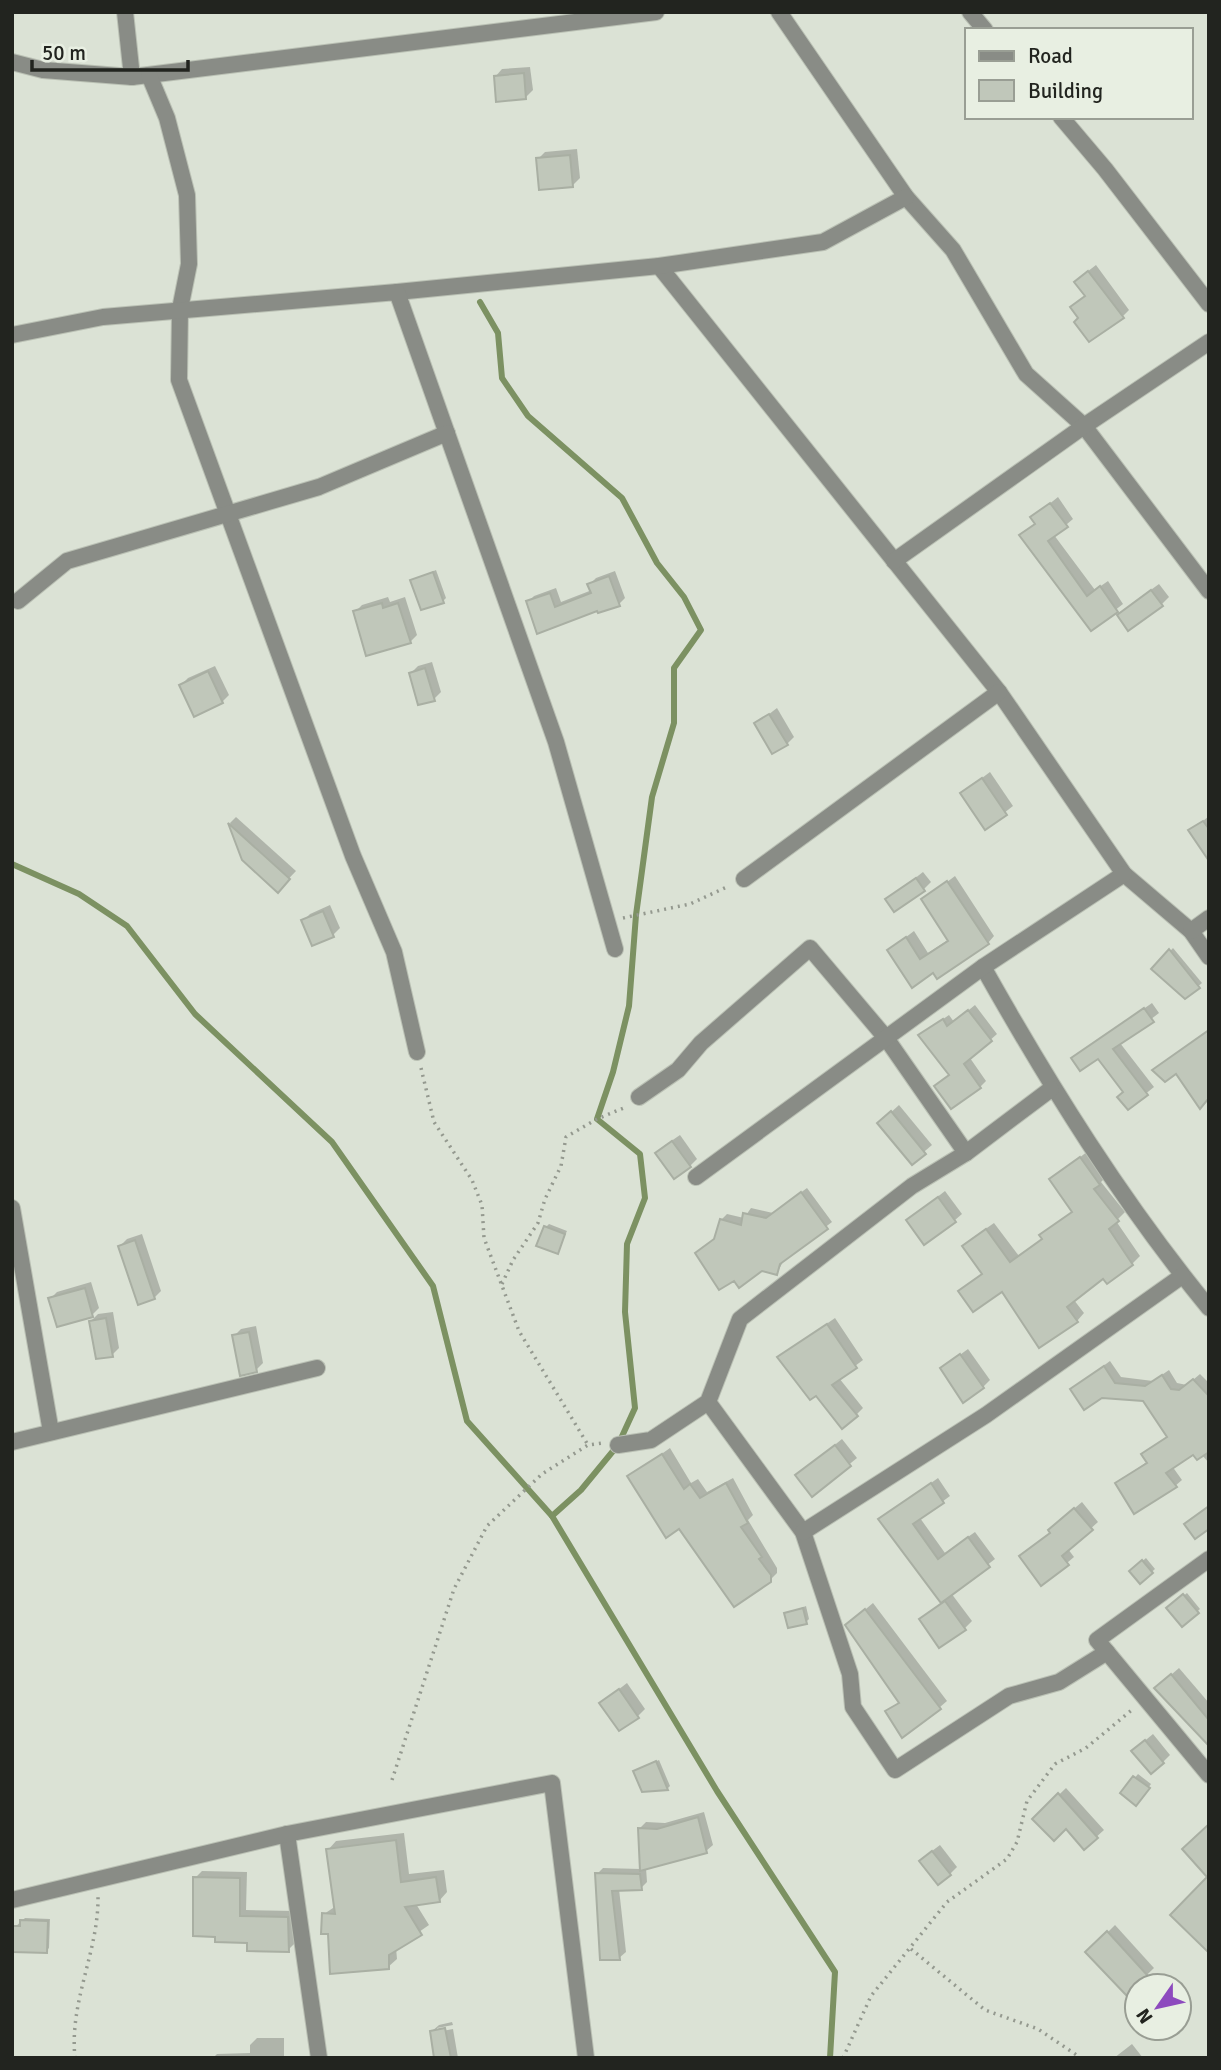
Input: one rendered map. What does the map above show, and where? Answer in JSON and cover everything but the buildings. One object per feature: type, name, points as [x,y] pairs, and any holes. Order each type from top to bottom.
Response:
[{"type":"street","points":[[125,12],[132,78]]},
{"type":"street","points":[[12,62],[43,70],[132,78],[656,12]]},
{"type":"street","points":[[779,12],[906,197],[953,250],[1026,374],[1084,426],[1209,591]]},
{"type":"street","points":[[970,12],[983,28]]},
{"type":"street","points":[[149,75],[167,118],[187,195],[189,264],[180,309],[179,380],[353,856],[394,952],[417,1052]]},
{"type":"street","points":[[1063,119],[1105,169],[1209,304]]},
{"type":"street","points":[[12,335],[103,317],[659,266],[823,242],[906,197]]},
{"type":"street","points":[[659,266],[999,692],[1124,874],[1191,931],[1209,957]]},
{"type":"street","points":[[397,292],[556,742],[615,948]]},
{"type":"street","points":[[894,561],[1084,426],[1209,342]]},
{"type":"street","points":[[18,601],[67,561],[319,487],[447,433]]},
{"type":"street","points":[[744,879],[999,692]]},
{"type":"street","points":[[696,1177],[982,967],[1124,874]]},
{"type":"street","points":[[1191,931],[1209,918]]},
{"type":"street","points":[[639,1097],[678,1070],[701,1043],[810,948],[886,1038],[966,1153]]},
{"type":"street","points":[[982,967],[1051,1088],[1182,1276],[1209,1308]]},
{"type":"street","points":[[618,1445],[651,1440],[708,1402],[740,1319],[912,1186],[966,1153],[1051,1088]]},
{"type":"street","points":[[12,1208],[51,1432]]},
{"type":"street","points":[[803,1532],[986,1415],[1182,1276]]},
{"type":"street","points":[[12,1442],[317,1368]]},
{"type":"street","points":[[708,1402],[803,1532],[850,1674],[853,1707],[895,1770],[1009,1696],[1059,1682],[1107,1652]]},
{"type":"street","points":[[1209,1559],[1097,1640],[1209,1774]]},
{"type":"street","points":[[12,1900],[287,1834],[552,1783],[586,2058]]},
{"type":"street","points":[[287,1834],[318,2058]]},
{"type":"path","points":[[607,921],[691,904],[744,879]]},
{"type":"path","points":[[391,1780],[454,1589],[487,1526],[542,1474],[588,1445],[519,1331],[484,1238],[482,1205],[472,1180],[434,1122],[417,1052]]},
{"type":"path","points":[[502,1285],[513,1260],[538,1223],[545,1199],[561,1166],[566,1137],[597,1119],[626,1108],[639,1097]]},
{"type":"path","points":[[843,2058],[871,1996],[947,1902],[1007,1858],[1017,1842],[1027,1801],[1055,1764],[1086,1748],[1145,1698]]},
{"type":"path","points":[[75,2058],[75,2006],[98,1915],[97,1880]]},
{"type":"path","points":[[911,1949],[985,2010],[1038,2029],[1081,2058]]},
{"type":"waterway","points":[[480,302],[498,333],[502,378],[528,416],[622,498],[657,563],[684,597],[701,630],[674,668],[674,723],[652,797],[636,915],[629,1006],[613,1072],[597,1119],[640,1154],[645,1198],[627,1244],[625,1312],[635,1408],[618,1445],[581,1490],[552,1516]]},
{"type":"waterway","points":[[12,864],[79,894],[127,926],[195,1014],[332,1142],[433,1286],[467,1421],[552,1516],[717,1791],[835,1972],[830,2058]]}]
